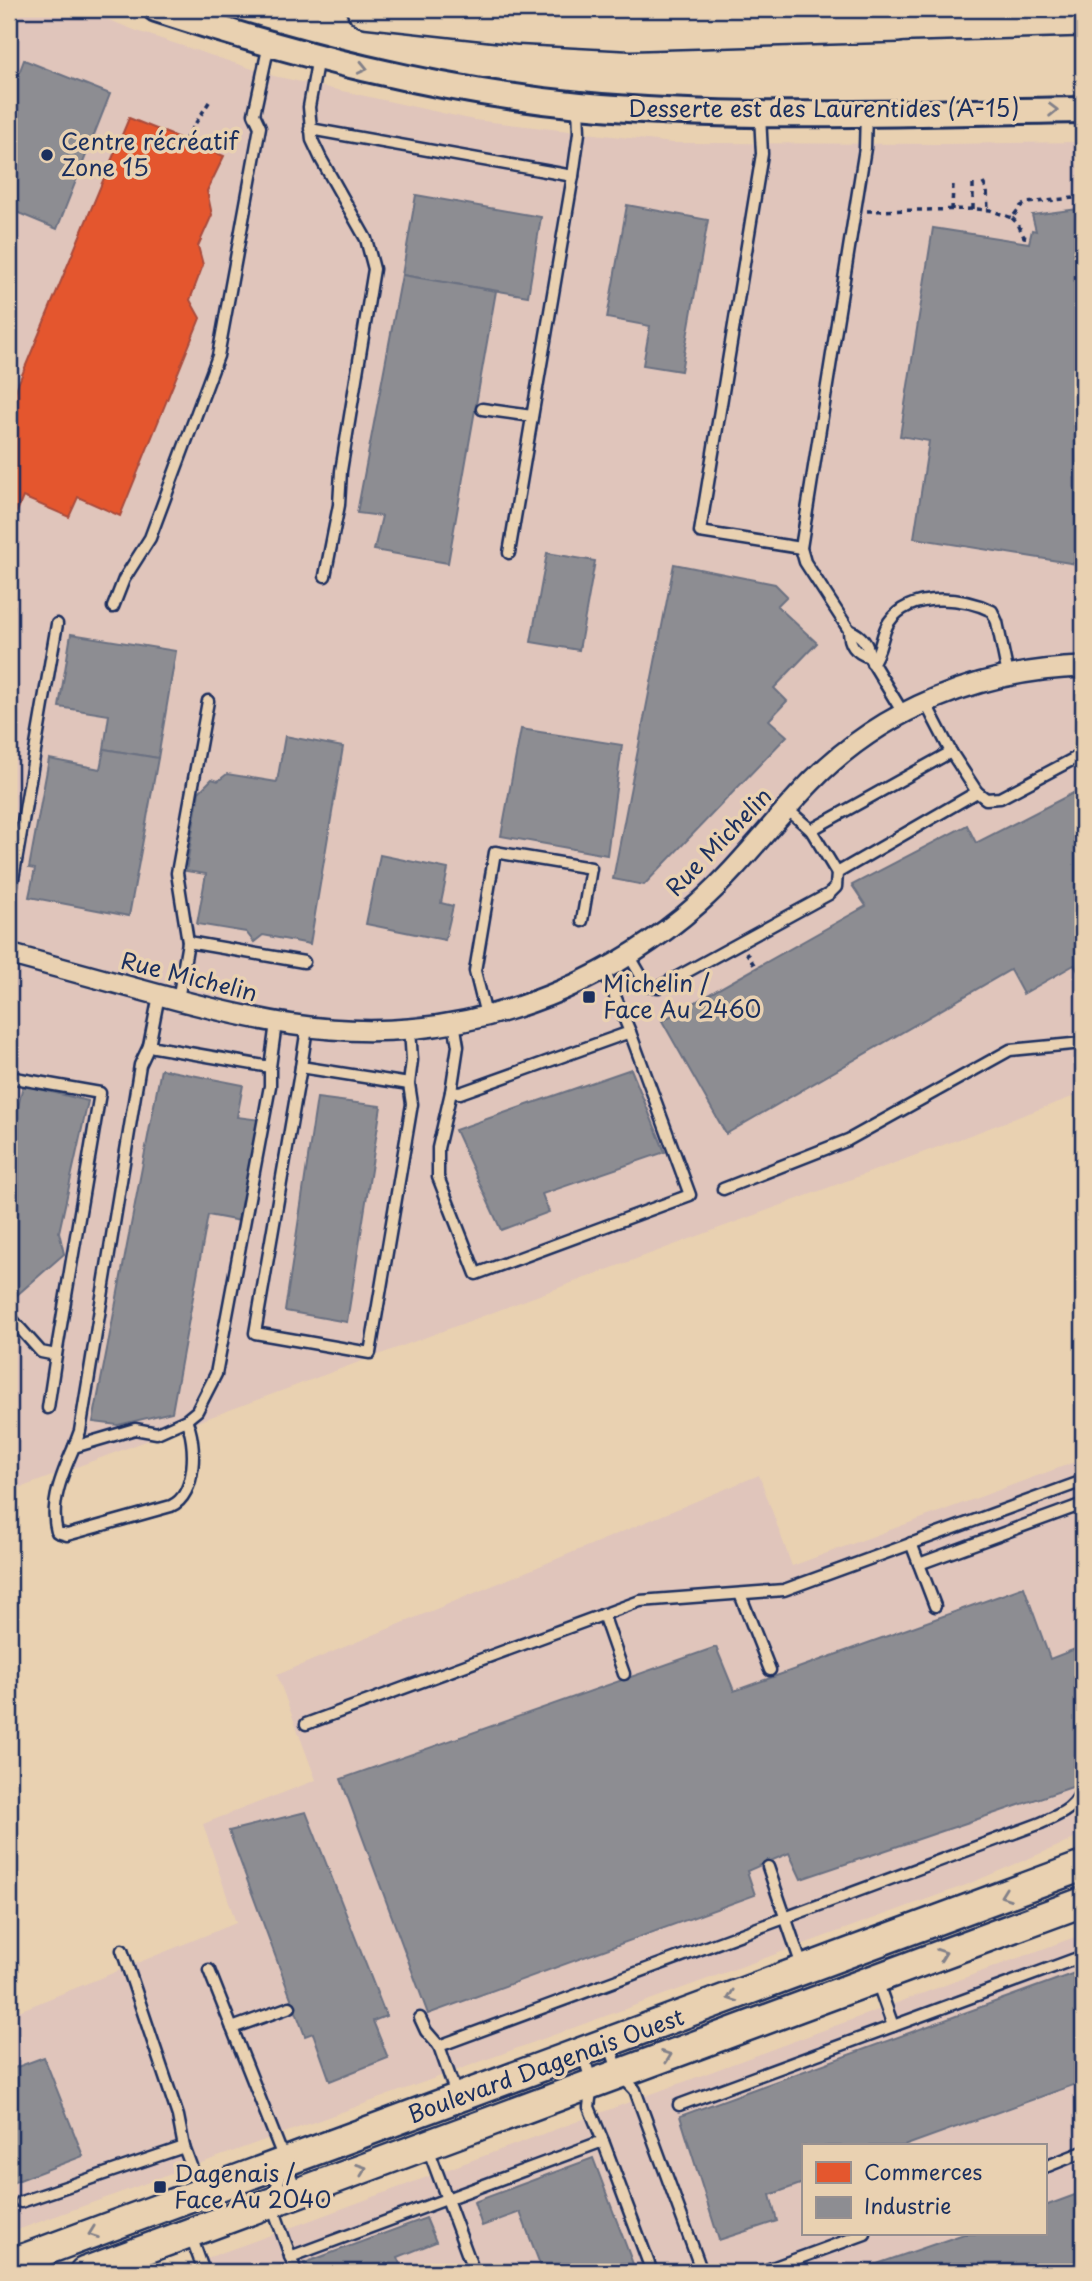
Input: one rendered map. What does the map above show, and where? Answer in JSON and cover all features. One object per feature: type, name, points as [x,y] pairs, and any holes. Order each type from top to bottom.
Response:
[{"type":"highway","points":[[365,9],[509,25],[618,31],[1083,18]]},
{"type":"highway","points":[[551,9],[706,22],[898,24]]},
{"type":"main road","name":"Boulevard Dagenais Ouest","points":[[9,2264],[1083,1866]]},
{"type":"main road","name":"Boulevard Dagenais Ouest","points":[[84,2272],[1083,1902]]},
{"type":"street","name":"Desserte est des Laurentides (A-15)","points":[[156,9],[318,57],[446,86],[578,105],[760,113],[1083,110]]},
{"type":"street","name":"Rue Michelin","points":[[9,954],[168,997],[307,1028],[360,1031],[410,1029],[486,1015],[546,996],[604,970],[665,930],[705,898],[786,808],[835,759],[871,732],[903,713],[967,686],[1008,675],[1083,667]]},
{"type":"lane","points":[[113,607],[124,579],[150,538],[218,356],[260,127],[254,114],[269,43]]},
{"type":"lane","points":[[318,57],[309,107],[310,129],[320,159],[366,239],[374,269],[341,471],[339,505],[325,576]]},
{"type":"lane","points":[[509,553],[573,176],[579,133],[578,105]]},
{"type":"lane","points":[[866,112],[865,148],[801,548],[805,562],[849,630],[859,634],[869,649],[870,660],[903,713]]},
{"type":"lane","points":[[760,113],[762,154],[700,532],[801,548]]},
{"type":"lane","points":[[310,129],[573,176]]},
{"type":"lane","points":[[482,409],[532,416]]},
{"type":"lane","points":[[870,660],[878,654],[887,625],[892,618],[921,600],[938,599],[976,605],[992,611],[1008,675]]},
{"type":"lane","points":[[9,902],[57,624]]},
{"type":"lane","points":[[186,1420],[195,1455],[184,1495],[179,1502],[64,1535],[56,1529],[60,1478],[80,1431],[140,1065],[188,942],[177,873],[208,701]]},
{"type":"lane","points":[[925,702],[976,792],[986,799],[1000,798],[1083,754]]},
{"type":"lane","points":[[811,830],[951,752]]},
{"type":"lane","points":[[836,873],[976,792]]},
{"type":"lane","points":[[629,954],[647,986],[659,987],[829,894],[836,887],[836,873],[811,830],[786,808]]},
{"type":"lane","points":[[486,1015],[475,971],[495,852],[591,868],[582,921]]},
{"type":"lane","points":[[188,942],[304,962]]},
{"type":"lane","points":[[454,1022],[458,1046],[438,1148],[439,1177],[476,1273],[690,1195],[630,1032],[604,970]]},
{"type":"lane","points":[[74,1447],[135,1429],[157,1433],[186,1420],[197,1411],[216,1374],[270,1086],[276,1023]]},
{"type":"lane","points":[[307,1028],[255,1333],[370,1353],[412,1104],[409,1084],[412,1059],[410,1029]]},
{"type":"lane","points":[[451,1092],[465,1091],[630,1032]]},
{"type":"lane","points":[[723,1189],[848,1140],[1010,1049],[1083,1043]]},
{"type":"lane","points":[[149,1046],[270,1067]]},
{"type":"lane","points":[[301,1068],[409,1084]]},
{"type":"lane","points":[[9,1077],[100,1093],[48,1408]]},
{"type":"lane","points":[[9,1316],[41,1352],[56,1355]]},
{"type":"lane","points":[[306,1724],[640,1601],[784,1590],[1083,1481]]},
{"type":"lane","points":[[919,1564],[1083,1504]]},
{"type":"lane","points":[[911,1543],[935,1606]]},
{"type":"lane","points":[[740,1594],[770,1670]]},
{"type":"lane","points":[[603,1614],[624,1674]]},
{"type":"lane","points":[[439,2046],[1058,1816],[1075,1804],[1080,1797],[1083,1783]]},
{"type":"lane","points":[[768,1867],[804,1970]]},
{"type":"lane","points":[[122,1950],[201,2193]]},
{"type":"lane","points":[[679,2105],[1083,1956]]},
{"type":"lane","points":[[209,1970],[298,2193]]},
{"type":"lane","points":[[876,1979],[893,2026]]},
{"type":"lane","points":[[232,2028],[290,2007]]},
{"type":"lane","points":[[420,2018],[426,2031],[439,2046],[458,2098]]},
{"type":"lane","points":[[608,2042],[620,2073],[635,2090],[702,2272]]},
{"type":"lane","points":[[582,2052],[592,2083],[589,2106],[652,2272]]},
{"type":"lane","points":[[290,2257],[603,2141]]},
{"type":"lane","points":[[426,2145],[474,2272]]},
{"type":"lane","points":[[21,2202],[184,2147]]},
{"type":"lane","points":[[1046,2166],[1083,2152]]},
{"type":"lane","points":[[286,2162],[271,2202],[296,2272]]},
{"type":"lane","points":[[190,2233],[204,2272]]},
{"type":"lane","points":[[761,2272],[859,2236]]},
{"type":"path","points":[[185,140],[211,99]]},
{"type":"path","points":[[973,183],[973,209]]},
{"type":"path","points":[[983,183],[987,190],[988,210]]},
{"type":"path","points":[[952,210],[953,184]]},
{"type":"path","points":[[1012,218],[1027,203],[1083,197]]},
{"type":"path","points":[[867,211],[988,210],[1012,218],[1024,237],[1030,238]]},
{"type":"path","points":[[750,958],[756,968]]},
{"type":"shaded area","points":[[9,9],[81,9],[137,31],[274,76],[474,120],[673,143],[1083,142],[1083,1093],[9,1492]]},
{"type":"shaded area","points":[[1083,1459],[1083,1830],[1070,1841],[966,1885],[9,2233],[9,2015],[236,1923],[203,1824],[316,1780],[277,1675],[759,1475],[792,1566]]},
{"type":"shaded area","points":[[1083,1934],[1083,2272],[168,2272],[268,2236]]},
{"type":"building: Commerces","points":[[129,118],[224,156],[207,191],[212,215],[198,246],[203,265],[190,300],[200,318],[120,516],[78,497],[69,517],[23,497],[13,521],[9,519],[9,406]]},
{"type":"building: Industrie","name":"Centre récréatif Zone 15","points":[[24,60],[110,94],[57,229],[9,209],[9,100]]},
{"type":"building: Industrie","points":[[416,195],[541,217],[528,296],[402,275]]},
{"type":"building: Industrie","points":[[627,205],[708,220],[681,371],[643,365],[650,326],[607,318]]},
{"type":"building: Industrie","points":[[1083,209],[1083,565],[914,538],[929,441],[900,436],[933,228],[1029,243],[1032,230],[1036,231],[1032,215]]},
{"type":"building: Industrie","points":[[402,275],[496,291],[448,563],[374,550],[382,516],[357,513]]},
{"type":"building: Industrie","points":[[547,553],[595,561],[579,650],[531,642]]},
{"type":"building: Industrie","points":[[674,564],[775,584],[787,596],[777,606],[817,643],[774,688],[787,701],[769,720],[787,736],[644,885],[613,879]]},
{"type":"building: Industrie","points":[[9,605],[14,606],[9,637]]},
{"type":"building: Industrie","points":[[71,634],[176,651],[158,758],[104,749],[109,715],[59,707]]},
{"type":"building: Industrie","points":[[521,729],[622,745],[607,855],[501,836]]},
{"type":"building: Industrie","points":[[285,736],[343,747],[310,944],[263,935],[254,942],[246,932],[197,924],[206,874],[186,871],[199,792],[212,779],[218,781],[227,774],[277,782]]},
{"type":"building: Industrie","points":[[104,749],[158,758],[129,916],[29,897],[35,869],[29,868],[49,759],[100,769]]},
{"type":"building: Industrie","points":[[1083,788],[1083,979],[1074,965],[1023,994],[1010,970],[726,1134],[662,1021],[866,906],[852,885],[967,825],[976,843]]},
{"type":"building: Industrie","points":[[380,855],[448,869],[441,903],[453,906],[445,940],[366,924]]},
{"type":"building: Industrie","points":[[161,1069],[243,1085],[237,1117],[261,1120],[240,1221],[208,1215],[172,1412],[118,1425],[93,1422]]},
{"type":"building: Industrie","points":[[631,1069],[665,1152],[542,1194],[549,1212],[501,1230],[455,1130]]},
{"type":"building: Industrie","points":[[23,1085],[88,1101],[59,1232],[64,1254],[9,1302],[9,1147]]},
{"type":"building: Industrie","points":[[317,1098],[381,1106],[347,1322],[285,1311]]},
{"type":"building: Industrie","points":[[1024,1587],[1050,1659],[1083,1646],[1075,1786],[801,1879],[789,1853],[747,1871],[755,1895],[428,2014],[341,1779],[716,1647],[734,1691]]},
{"type":"building: Industrie","points":[[306,1812],[386,2016],[373,2021],[388,2058],[330,2081],[313,2033],[305,2036],[229,1831]]},
{"type":"building: Industrie","points":[[1083,1970],[1083,2098],[1076,2084],[910,2144],[802,2144],[802,2183],[770,2195],[777,2221],[719,2240],[680,2116]]},
{"type":"building: Industrie","points":[[44,2057],[83,2156],[9,2184],[9,2070]]},
{"type":"building: Industrie","points":[[593,2158],[636,2272],[543,2272],[520,2212],[482,2226],[474,2202]]},
{"type":"building: Industrie","points":[[1083,2192],[1083,2272],[863,2272],[862,2269],[958,2236],[1046,2236],[1046,2206]]},
{"type":"building: Industrie","points":[[426,2218],[436,2242],[398,2257],[404,2272],[308,2272],[304,2263]]},
{"type":"place","name":"Centre récréatif Zone 15","points":[[47,155]]},
{"type":"place","name":"Michelin / Face Au 2460","points":[[589,997]]},
{"type":"place","name":"Dagenais / Face Au 2040","points":[[160,2187]]}]
